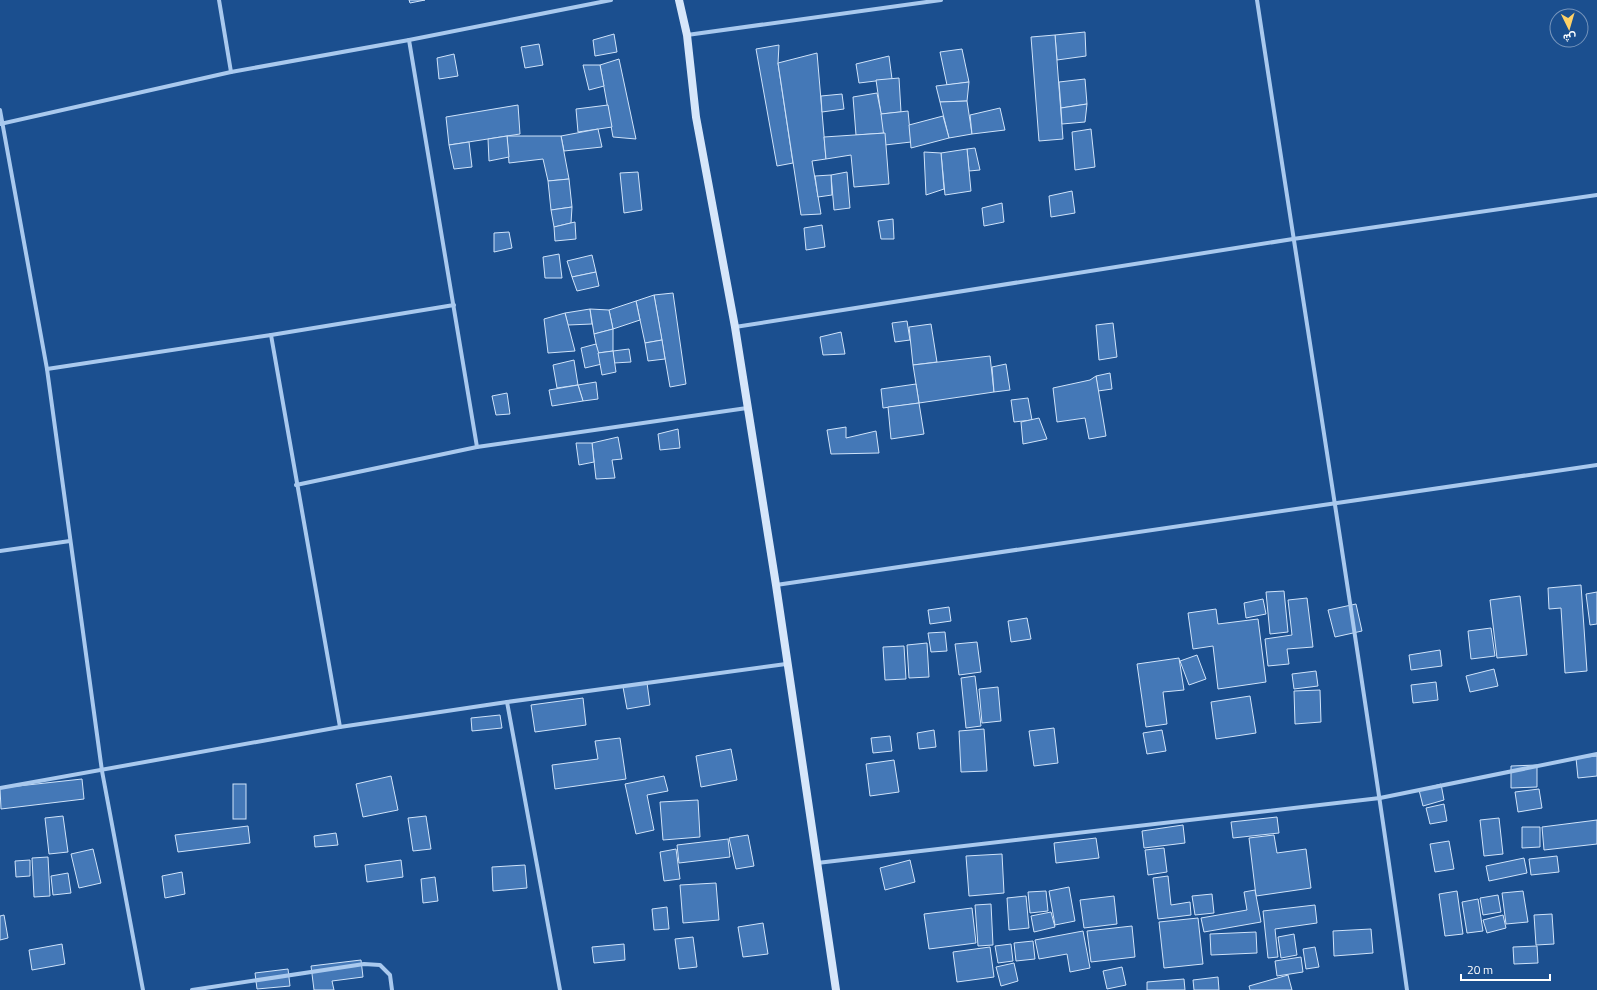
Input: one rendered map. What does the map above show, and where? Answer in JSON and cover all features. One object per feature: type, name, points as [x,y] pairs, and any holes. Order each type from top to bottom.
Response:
[{"type":"main road","points":[[680,0],[687,35],[696,117],[735,327],[776,585],[786,664],[836,990]]},
{"type":"street","points":[[219,0],[231,72]]},
{"type":"street","points":[[1,124],[231,72],[409,40],[611,0]]},
{"type":"street","points":[[687,35],[941,0]]},
{"type":"street","points":[[1258,0],[1293,239],[1380,798],[1407,990]]},
{"type":"street","points":[[409,40],[477,447]]},
{"type":"street","points":[[0,110],[1,124],[47,369],[102,770],[143,990]]},
{"type":"street","points":[[735,327],[1293,239],[1597,195]]},
{"type":"street","points":[[47,369],[271,335],[454,305]]},
{"type":"street","points":[[271,335],[296,485],[340,727]]},
{"type":"street","points":[[296,485],[477,447],[747,408]]},
{"type":"street","points":[[776,585],[1597,465]]},
{"type":"street","points":[[0,551],[70,541]]},
{"type":"street","points":[[0,788],[340,727],[508,702],[786,664]]},
{"type":"street","points":[[508,702],[560,990]]},
{"type":"street","points":[[816,863],[1380,798],[1597,754]]},
{"type":"street","points":[[192,990],[364,964],[380,965],[390,975],[392,990]]},
{"type":"building","points":[[409,0],[425,0],[410,3]]},
{"type":"building","points":[[1085,32],[1086,56],[1057,60],[1055,35]]},
{"type":"building","points":[[614,34],[617,52],[595,56],[593,40]]},
{"type":"building","points":[[1055,35],[1063,139],[1039,141],[1031,37]]},
{"type":"building","points":[[539,44],[543,65],[525,68],[521,47]]},
{"type":"building","points":[[779,45],[778,63],[793,163],[777,166],[756,49]]},
{"type":"building","points":[[962,49],[969,82],[947,85],[940,52]]},
{"type":"building","points":[[817,53],[826,159],[812,161],[821,214],[801,215],[778,63]]},
{"type":"building","points":[[454,54],[458,76],[439,79],[437,58]]},
{"type":"building","points":[[889,56],[892,79],[859,83],[856,64]]},
{"type":"building","points":[[619,59],[636,139],[613,137],[600,65]]},
{"type":"building","points":[[583,65],[600,65],[604,86],[589,90]]},
{"type":"building","points":[[899,78],[901,112],[881,114],[876,80]]},
{"type":"building","points":[[1085,79],[1087,104],[1061,108],[1059,82]]},
{"type":"building","points":[[969,82],[967,101],[940,102],[936,86]]},
{"type":"building","points":[[877,93],[885,133],[856,135],[853,97]]},
{"type":"building","points":[[842,94],[844,109],[822,112],[821,96]]},
{"type":"building","points":[[967,101],[972,134],[949,138],[940,102]]},
{"type":"building","points":[[1087,104],[1085,122],[1062,124],[1061,108]]},
{"type":"building","points":[[518,105],[520,134],[449,145],[446,117]]},
{"type":"building","points":[[608,105],[612,127],[578,132],[576,109]]},
{"type":"building","points":[[1000,108],[1005,130],[972,134],[970,115]]},
{"type":"building","points":[[908,111],[911,142],[885,145],[881,114]]},
{"type":"building","points":[[943,116],[949,138],[911,148],[909,125]]},
{"type":"building","points":[[598,129],[602,147],[564,151],[561,136]]},
{"type":"building","points":[[1091,129],[1095,167],[1075,170],[1072,132]]},
{"type":"building","points":[[885,133],[889,184],[854,187],[851,155],[826,159],[824,137]]},
{"type":"building","points":[[507,136],[561,136],[569,179],[548,181],[543,159],[509,163]]},
{"type":"building","points":[[507,136],[509,157],[489,161],[488,139]]},
{"type":"building","points":[[469,142],[472,167],[454,169],[449,145]]},
{"type":"building","points":[[975,148],[980,170],[969,171],[967,149]]},
{"type":"building","points":[[967,149],[971,191],[945,195],[941,153]]},
{"type":"building","points":[[924,152],[941,153],[944,189],[926,195]]},
{"type":"building","points":[[638,172],[642,210],[624,213],[620,173]]},
{"type":"building","points":[[847,172],[850,208],[834,210],[831,175]]},
{"type":"building","points":[[831,175],[832,195],[818,197],[815,176]]},
{"type":"building","points":[[569,179],[572,207],[551,210],[548,181]]},
{"type":"building","points":[[1072,191],[1075,213],[1051,217],[1049,196]]},
{"type":"building","points":[[1002,203],[1004,222],[984,226],[982,208]]},
{"type":"building","points":[[572,207],[571,223],[554,227],[551,210]]},
{"type":"building","points":[[893,219],[894,239],[881,239],[878,221]]},
{"type":"building","points":[[575,222],[576,239],[555,241],[554,227]]},
{"type":"building","points":[[822,225],[825,247],[806,250],[804,228]]},
{"type":"building","points":[[509,232],[512,248],[494,252],[494,233]]},
{"type":"building","points":[[559,254],[562,278],[545,278],[543,257]]},
{"type":"building","points":[[592,255],[596,272],[572,277],[567,261]]},
{"type":"building","points":[[596,272],[599,286],[577,291],[572,277]]},
{"type":"building","points":[[673,293],[686,384],[670,387],[654,295]]},
{"type":"building","points":[[654,295],[662,340],[645,343],[636,301]]},
{"type":"building","points":[[636,301],[640,320],[613,329],[609,310]]},
{"type":"building","points":[[590,309],[592,324],[568,325],[565,313]]},
{"type":"building","points":[[590,309],[609,310],[613,329],[594,334]]},
{"type":"building","points":[[565,313],[575,351],[548,353],[544,319]]},
{"type":"building","points":[[907,321],[910,340],[895,342],[892,323]]},
{"type":"building","points":[[1113,323],[1117,357],[1099,360],[1096,325]]},
{"type":"building","points":[[931,324],[937,362],[913,365],[909,327]]},
{"type":"building","points":[[613,329],[613,351],[598,353],[594,334]]},
{"type":"building","points":[[841,332],[845,354],[823,355],[820,337]]},
{"type":"building","points":[[662,340],[665,359],[648,361],[645,343]]},
{"type":"building","points":[[596,344],[602,364],[585,368],[581,348]]},
{"type":"building","points":[[629,349],[631,362],[614,363],[613,351]]},
{"type":"building","points":[[613,351],[616,372],[602,375],[598,353]]},
{"type":"building","points":[[990,356],[994,392],[919,403],[913,365]]},
{"type":"building","points":[[574,360],[578,385],[557,388],[553,365]]},
{"type":"building","points":[[1006,364],[1010,390],[994,392],[992,367]]},
{"type":"building","points":[[1110,373],[1112,389],[1098,391],[1096,376]]},
{"type":"building","points":[[1096,376],[1106,436],[1089,439],[1085,418],[1057,422],[1053,388],[1090,380]]},
{"type":"building","points":[[596,382],[598,399],[583,401],[578,385]]},
{"type":"building","points":[[916,384],[919,403],[883,408],[881,389]]},
{"type":"building","points":[[578,385],[583,401],[552,406],[549,390]]},
{"type":"building","points":[[507,393],[510,414],[496,415],[492,396]]},
{"type":"building","points":[[1028,398],[1032,420],[1014,422],[1011,400]]},
{"type":"building","points":[[919,403],[924,434],[891,439],[888,407]]},
{"type":"building","points":[[1039,418],[1047,439],[1023,444],[1021,422]]},
{"type":"building","points":[[846,427],[846,438],[876,431],[879,453],[831,454],[827,430]]},
{"type":"building","points":[[678,429],[680,448],[660,450],[658,434]]},
{"type":"building","points":[[618,437],[622,459],[612,460],[615,478],[596,479],[592,443]]},
{"type":"building","points":[[576,443],[592,443],[594,462],[579,465]]},
{"type":"building","points":[[1581,585],[1587,671],[1565,673],[1561,608],[1549,609],[1548,588]]},
{"type":"building","points":[[1284,591],[1288,632],[1270,634],[1266,592]]},
{"type":"building","points":[[1597,592],[1597,624],[1590,625],[1586,594]]},
{"type":"building","points":[[1520,596],[1527,655],[1497,658],[1490,600]]},
{"type":"building","points":[[1307,598],[1313,647],[1287,649],[1289,664],[1268,666],[1265,639],[1292,635],[1288,600]]},
{"type":"building","points":[[1263,599],[1266,614],[1246,618],[1244,603]]},
{"type":"building","points":[[1356,604],[1362,631],[1335,637],[1328,610]]},
{"type":"building","points":[[949,607],[951,621],[930,624],[928,610]]},
{"type":"building","points":[[1216,609],[1218,624],[1258,619],[1266,682],[1218,689],[1213,646],[1193,649],[1188,613]]},
{"type":"building","points":[[1027,618],[1031,639],[1011,642],[1008,621]]},
{"type":"building","points":[[1491,628],[1495,656],[1471,659],[1468,631]]},
{"type":"building","points":[[945,632],[947,651],[931,652],[928,633]]},
{"type":"building","points":[[977,642],[981,672],[959,675],[955,644]]},
{"type":"building","points":[[927,643],[929,677],[909,678],[907,645]]},
{"type":"building","points":[[904,646],[906,679],[885,680],[883,647]]},
{"type":"building","points":[[1440,650],[1442,666],[1411,670],[1409,655]]},
{"type":"building","points":[[1197,655],[1206,679],[1189,685],[1180,661]]},
{"type":"building","points":[[1179,658],[1184,690],[1163,692],[1167,724],[1146,727],[1137,664]]},
{"type":"building","points":[[1494,669],[1498,686],[1470,692],[1466,676]]},
{"type":"building","points":[[1316,671],[1318,686],[1294,689],[1292,674]]},
{"type":"building","points":[[975,676],[981,726],[966,728],[961,678]]},
{"type":"building","points":[[1436,682],[1438,700],[1413,703],[1411,685]]},
{"type":"building","points":[[647,683],[650,705],[627,709],[623,687]]},
{"type":"building","points":[[998,687],[1001,721],[982,723],[979,689]]},
{"type":"building","points":[[1320,690],[1321,722],[1295,724],[1294,691]]},
{"type":"building","points":[[1250,696],[1256,733],[1216,739],[1211,702]]},
{"type":"building","points":[[583,698],[586,725],[535,732],[531,705]]},
{"type":"building","points":[[500,715],[502,728],[472,731],[471,718]]},
{"type":"building","points":[[1054,728],[1058,763],[1034,766],[1029,731]]},
{"type":"building","points":[[984,729],[987,771],[961,772],[959,731]]},
{"type":"building","points":[[934,730],[936,747],[919,749],[917,733]]},
{"type":"building","points":[[1162,730],[1166,751],[1147,754],[1143,733]]},
{"type":"building","points":[[890,736],[892,751],[873,753],[871,738]]},
{"type":"building","points":[[620,738],[626,779],[555,789],[552,765],[598,759],[595,741]]},
{"type":"building","points":[[731,749],[737,780],[701,787],[696,756]]},
{"type":"building","points":[[1597,756],[1597,776],[1578,778],[1576,758]]},
{"type":"building","points":[[894,760],[899,792],[870,796],[866,764]]},
{"type":"building","points":[[1537,765],[1537,787],[1511,788],[1511,766]]},
{"type":"building","points":[[391,776],[398,810],[363,817],[356,784]]},
{"type":"building","points":[[664,776],[668,791],[647,795],[654,830],[636,834],[625,784]]},
{"type":"building","points":[[82,779],[84,799],[1,809],[0,788]]},
{"type":"building","points":[[233,784],[246,784],[246,819],[233,819]]},
{"type":"building","points":[[1441,784],[1444,800],[1423,806],[1419,790]]},
{"type":"building","points":[[1539,789],[1542,808],[1518,812],[1515,792]]},
{"type":"building","points":[[698,800],[700,837],[663,840],[660,802]]},
{"type":"building","points":[[1444,804],[1447,821],[1430,824],[1426,808]]},
{"type":"building","points":[[63,816],[68,852],[49,854],[45,818]]},
{"type":"building","points":[[426,816],[431,849],[413,851],[408,818]]},
{"type":"building","points":[[1277,817],[1279,833],[1233,838],[1231,822]]},
{"type":"building","points":[[1499,818],[1503,854],[1484,856],[1480,820]]},
{"type":"building","points":[[1597,820],[1597,844],[1544,850],[1542,827]]},
{"type":"building","points":[[1183,825],[1185,843],[1144,848],[1142,831]]},
{"type":"building","points":[[248,826],[250,843],[178,852],[175,835]]},
{"type":"building","points":[[1522,827],[1540,827],[1540,847],[1522,848]]},
{"type":"building","points":[[336,833],[338,845],[315,847],[314,836]]},
{"type":"building","points":[[748,835],[754,866],[736,869],[729,838]]},
{"type":"building","points":[[1274,835],[1277,853],[1306,849],[1311,888],[1256,896],[1249,838]]},
{"type":"building","points":[[1096,838],[1099,858],[1056,863],[1054,843]]},
{"type":"building","points":[[728,839],[730,857],[679,863],[677,845]]},
{"type":"building","points":[[1449,841],[1454,869],[1435,872],[1430,844]]},
{"type":"building","points":[[1164,848],[1167,872],[1148,875],[1145,850]]},
{"type":"building","points":[[93,849],[101,883],[79,888],[71,854]]},
{"type":"building","points":[[676,849],[680,879],[664,881],[660,852]]},
{"type":"building","points":[[1002,854],[1004,893],[969,896],[966,856]]},
{"type":"building","points":[[1557,856],[1559,872],[1531,875],[1529,859]]},
{"type":"building","points":[[48,857],[50,896],[34,897],[32,858]]},
{"type":"building","points":[[1524,858],[1527,873],[1489,881],[1486,866]]},
{"type":"building","points":[[30,860],[30,876],[16,877],[15,861]]},
{"type":"building","points":[[401,860],[403,877],[367,882],[365,865]]},
{"type":"building","points":[[910,860],[915,882],[885,890],[880,868]]},
{"type":"building","points":[[525,865],[527,888],[493,891],[492,867]]},
{"type":"building","points":[[182,872],[185,894],[165,898],[162,876]]},
{"type":"building","points":[[68,873],[71,893],[53,895],[51,876]]},
{"type":"building","points":[[1168,876],[1171,905],[1190,902],[1191,915],[1158,919],[1153,878]]},
{"type":"building","points":[[435,877],[438,901],[423,903],[421,879]]},
{"type":"building","points":[[716,883],[719,920],[683,923],[680,885]]},
{"type":"building","points":[[1069,887],[1075,921],[1055,925],[1049,891]]},
{"type":"building","points":[[1255,890],[1261,922],[1204,932],[1201,918],[1247,910],[1244,892]]},
{"type":"building","points":[[1046,891],[1048,911],[1030,913],[1028,892]]},
{"type":"building","points":[[1457,891],[1463,934],[1445,936],[1439,894]]},
{"type":"building","points":[[1523,891],[1528,922],[1506,924],[1502,893]]},
{"type":"building","points":[[1212,894],[1214,913],[1195,915],[1192,896]]},
{"type":"building","points":[[1498,895],[1501,912],[1483,915],[1480,898]]},
{"type":"building","points":[[1026,896],[1029,928],[1009,930],[1007,898]]},
{"type":"building","points":[[1114,896],[1117,924],[1084,928],[1080,900]]},
{"type":"building","points":[[1478,899],[1483,931],[1467,933],[1462,902]]},
{"type":"building","points":[[991,904],[993,945],[978,946],[975,905]]},
{"type":"building","points":[[1315,905],[1317,923],[1275,929],[1278,957],[1268,958],[1263,911]]},
{"type":"building","points":[[667,907],[669,929],[654,930],[652,909]]},
{"type":"building","points":[[972,908],[976,943],[929,949],[924,914]]},
{"type":"building","points":[[1051,912],[1055,927],[1034,932],[1031,916]]},
{"type":"building","points":[[1552,914],[1554,944],[1536,945],[1534,915]]},
{"type":"building","points":[[4,915],[8,938],[0,940],[0,916]]},
{"type":"building","points":[[1503,915],[1506,928],[1487,933],[1483,920]]},
{"type":"building","points":[[1198,918],[1203,964],[1164,968],[1159,922]]},
{"type":"building","points":[[763,923],[768,954],[743,957],[738,927]]},
{"type":"building","points":[[1132,926],[1135,957],[1091,962],[1087,931]]},
{"type":"building","points":[[1371,929],[1373,953],[1334,956],[1333,931]]},
{"type":"building","points":[[1083,931],[1090,968],[1070,972],[1067,954],[1039,959],[1035,940]]},
{"type":"building","points":[[1256,932],[1257,953],[1211,955],[1210,934]]},
{"type":"building","points":[[1294,934],[1297,955],[1281,958],[1278,937]]},
{"type":"building","points":[[693,937],[697,967],[679,969],[675,939]]},
{"type":"building","points":[[1033,941],[1035,959],[1016,961],[1014,943]]},
{"type":"building","points":[[62,944],[65,964],[32,970],[29,950]]},
{"type":"building","points":[[624,944],[625,960],[594,963],[592,947]]},
{"type":"building","points":[[1011,944],[1013,961],[998,963],[995,946]]},
{"type":"building","points":[[1537,946],[1538,963],[1514,964],[1513,947]]},
{"type":"building","points":[[990,947],[994,977],[957,982],[953,952]]},
{"type":"building","points":[[1315,947],[1319,967],[1306,969],[1303,949]]},
{"type":"building","points":[[1301,957],[1303,972],[1277,976],[1275,961]]},
{"type":"building","points":[[361,960],[363,977],[332,981],[334,990],[314,990],[311,966]]},
{"type":"building","points":[[1014,963],[1018,981],[1001,986],[996,967]]},
{"type":"building","points":[[1122,967],[1126,985],[1107,989],[1103,971]]},
{"type":"building","points":[[288,969],[290,986],[257,989],[255,973]]},
{"type":"building","points":[[1288,975],[1292,990],[1250,990],[1249,986]]},
{"type":"building","points":[[1218,977],[1219,990],[1194,990],[1193,980]]},
{"type":"building","points":[[1184,979],[1185,990],[1147,990],[1147,982]]}]
